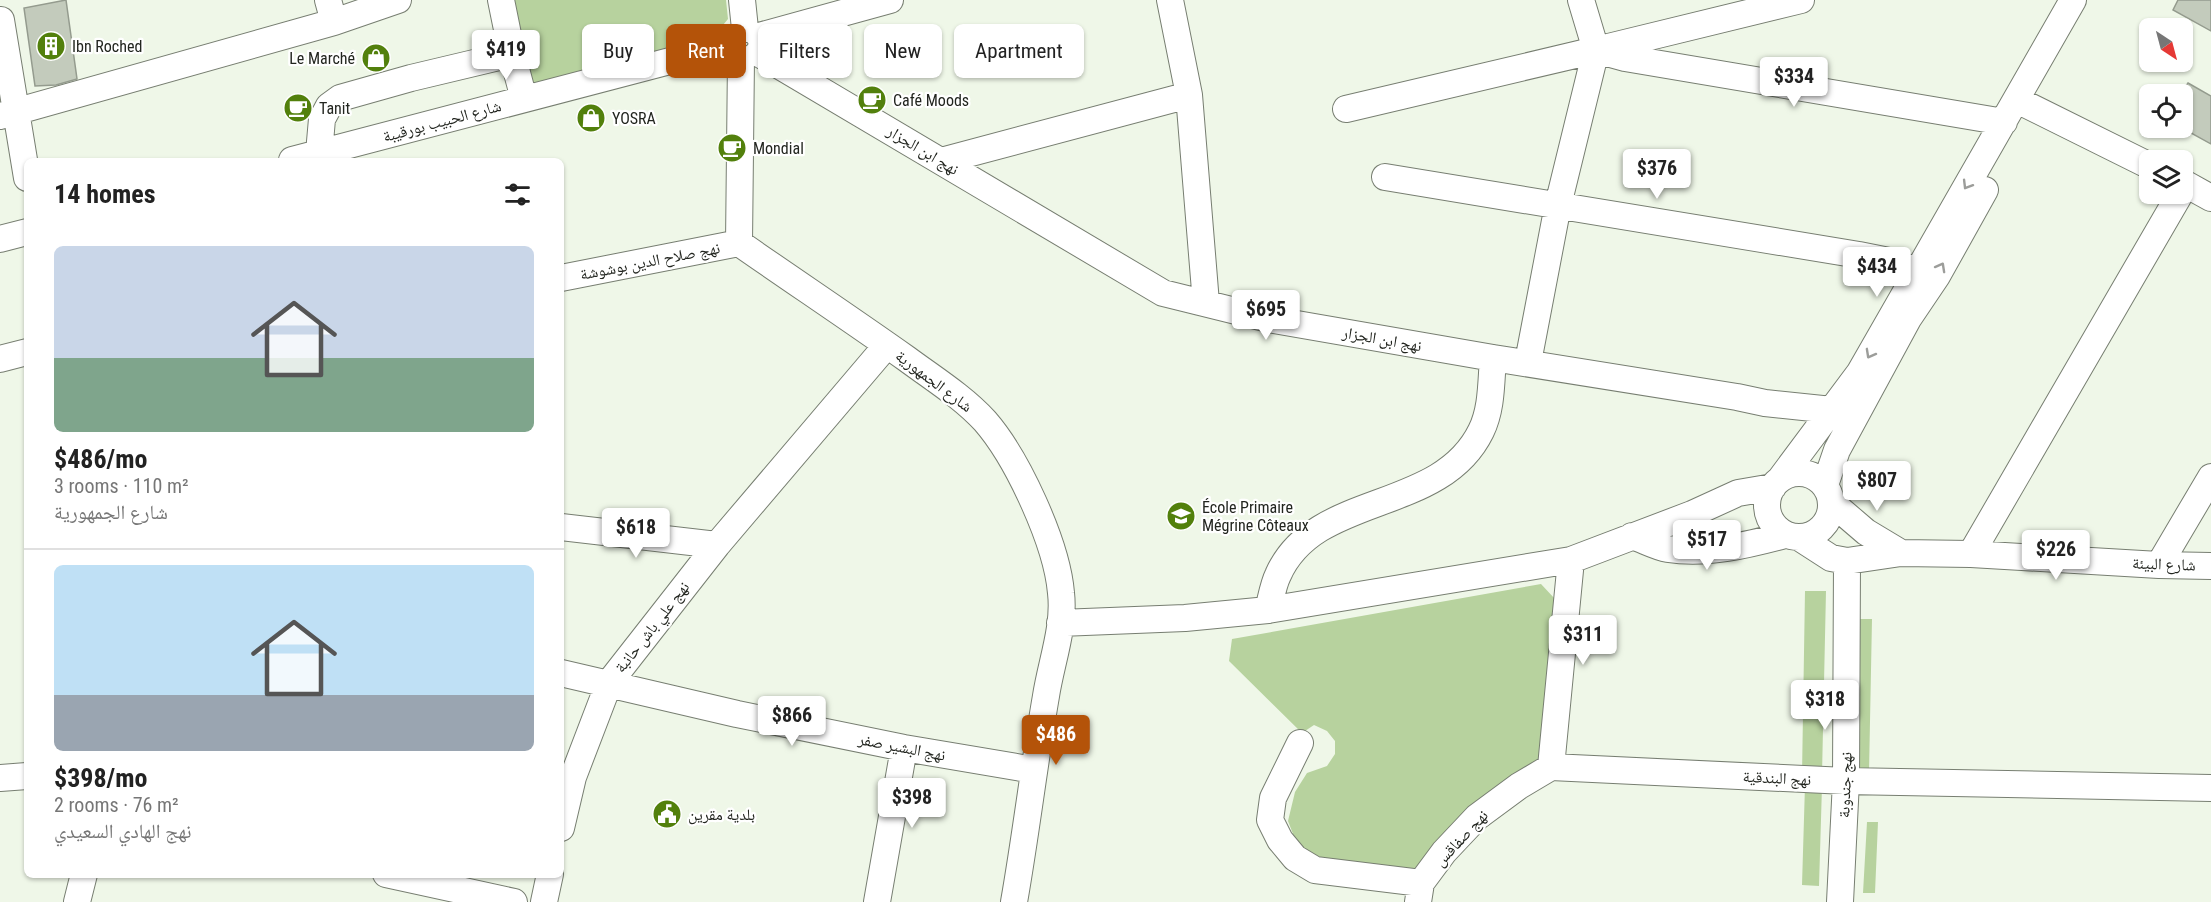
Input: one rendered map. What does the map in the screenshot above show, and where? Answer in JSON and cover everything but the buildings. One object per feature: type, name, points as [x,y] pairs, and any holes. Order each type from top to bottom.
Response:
[{"type":"street","points":[[8,114],[331,11],[398,0]]},
{"type":"street","points":[[501,0],[524,99]]},
{"type":"street","points":[[739,243],[747,44],[742,0]]},
{"type":"street","name":"شارع الحبيب بورقيبة","points":[[300,158],[747,44],[890,0]]},
{"type":"street","points":[[1170,0],[1189,95],[1206,303]]},
{"type":"street","points":[[1528,362],[1558,205],[1596,50],[1581,0]]},
{"type":"street","points":[[1346,109],[1801,0]]},
{"type":"street","points":[[1632,536],[1665,548],[1683,550],[1745,546],[1792,536],[1812,535],[1822,528],[1829,518],[1828,494],[1843,415],[1860,372],[2073,0]]},
{"type":"street","points":[[1,20],[8,114],[24,168]]},
{"type":"street","name":"نهج ابن الجزار","points":[[747,44],[1163,293],[1268,319],[1737,397],[1765,404],[1843,415]]},
{"type":"street","points":[[1596,50],[1625,58],[2001,129]]},
{"type":"street","points":[[319,153],[322,119],[329,106],[340,98],[512,54]]},
{"type":"street","points":[[941,161],[1189,95]]},
{"type":"street","points":[[2017,100],[2139,161]]},
{"type":"street","points":[[1847,561],[1832,558],[1774,526],[1768,514],[1767,500],[1777,482],[1843,415],[1936,276],[2001,161],[2008,145],[2001,129]]},
{"type":"street","points":[[1385,177],[1859,255],[1889,261],[1917,271]]},
{"type":"street","points":[[2193,191],[2211,198]]},
{"type":"street","points":[[1971,554],[2173,204]]},
{"type":"street","points":[[0,239],[24,233]]},
{"type":"street","name":"نهج صلاح الدين بوشوشة","points":[[564,277],[739,243]]},
{"type":"street","name":"شارع الجمهورية","points":[[739,243],[966,402],[986,423],[1006,450],[1038,511],[1059,576],[1062,595],[1060,623],[1014,902]]},
{"type":"street","name":"نهج علي باش حانبة","points":[[564,815],[573,777],[609,683],[717,545],[887,345]]},
{"type":"street","points":[[0,359],[24,353]]},
{"type":"street","points":[[1268,610],[1278,574],[1297,546],[1319,528],[1442,476],[1469,452],[1482,429],[1489,409],[1493,358]]},
{"type":"street","points":[[1060,623],[1185,618],[1268,610],[1571,560],[1692,514],[1738,493],[1799,473],[1808,474],[1866,532],[1901,553]]},
{"type":"street","points":[[2159,565],[2211,477]]},
{"type":"street","points":[[564,527],[717,545]]},
{"type":"street","name":"شارع البيئة","points":[[1847,561],[1901,553],[1971,554],[2211,566]]},
{"type":"street","points":[[1551,767],[1571,560]]},
{"type":"street","name":"نهج جندوبة","points":[[1840,902],[1846,781],[1847,561]]},
{"type":"street","name":"نهج البشير صفر","points":[[564,674],[737,714],[904,748],[1034,770]]},
{"type":"street","points":[[1300,743],[1273,798],[1270,820],[1281,840],[1295,858],[1315,870],[1419,893]]},
{"type":"street","points":[[877,902],[904,748]]},
{"type":"street","name":"نهج البندقية","points":[[1551,767],[1846,781],[2211,788]]},
{"type":"street","name":"نهج صفاقس","points":[[1419,893],[1444,852],[1477,818],[1519,786],[1551,767]]},
{"type":"street","points":[[0,778],[24,776]]},
{"type":"street","points":[[77,902],[83,878]]},
{"type":"street","points":[[404,878],[514,902]]},
{"type":"street","points":[[544,902],[549,878]]},
{"type":"green space","points":[[501,0],[726,0],[728,19],[724,24],[666,24],[666,53],[654,56],[654,24],[582,24],[582,75],[532,88]]},
{"type":"green space","points":[[1541,584],[1555,599],[1541,764],[1421,870],[1331,861],[1309,853],[1295,839],[1288,821],[1295,792],[1307,773],[1327,766],[1335,754],[1335,741],[1327,731],[1314,725],[1302,733],[1229,661],[1232,639]]},
{"type":"green space","points":[[1805,591],[1826,591],[1822,775],[1802,775]]},
{"type":"green space","points":[[1857,619],[1872,619],[1869,773],[1854,773]]},
{"type":"green space","points":[[1805,785],[1822,786],[1819,886],[1802,885]]},
{"type":"green space","points":[[1867,822],[1878,822],[1875,893],[1863,893]]},
{"type":"place","name":"Ibn Roched","points":[[51,46]]},
{"type":"place","name":"Le Marché","points":[[376,58]]},
{"type":"place","name":"Café Moods","points":[[872,100]]},
{"type":"place","name":"Tanit","points":[[298,108]]},
{"type":"place","name":"YOSRA","points":[[591,118]]},
{"type":"place","name":"Mondial","points":[[732,148]]},
{"type":"place","name":"École Primaire Mégrine Côteaux","points":[[1181,516]]},
{"type":"place","name":"بلدية مقرين","points":[[667,814]]}]
